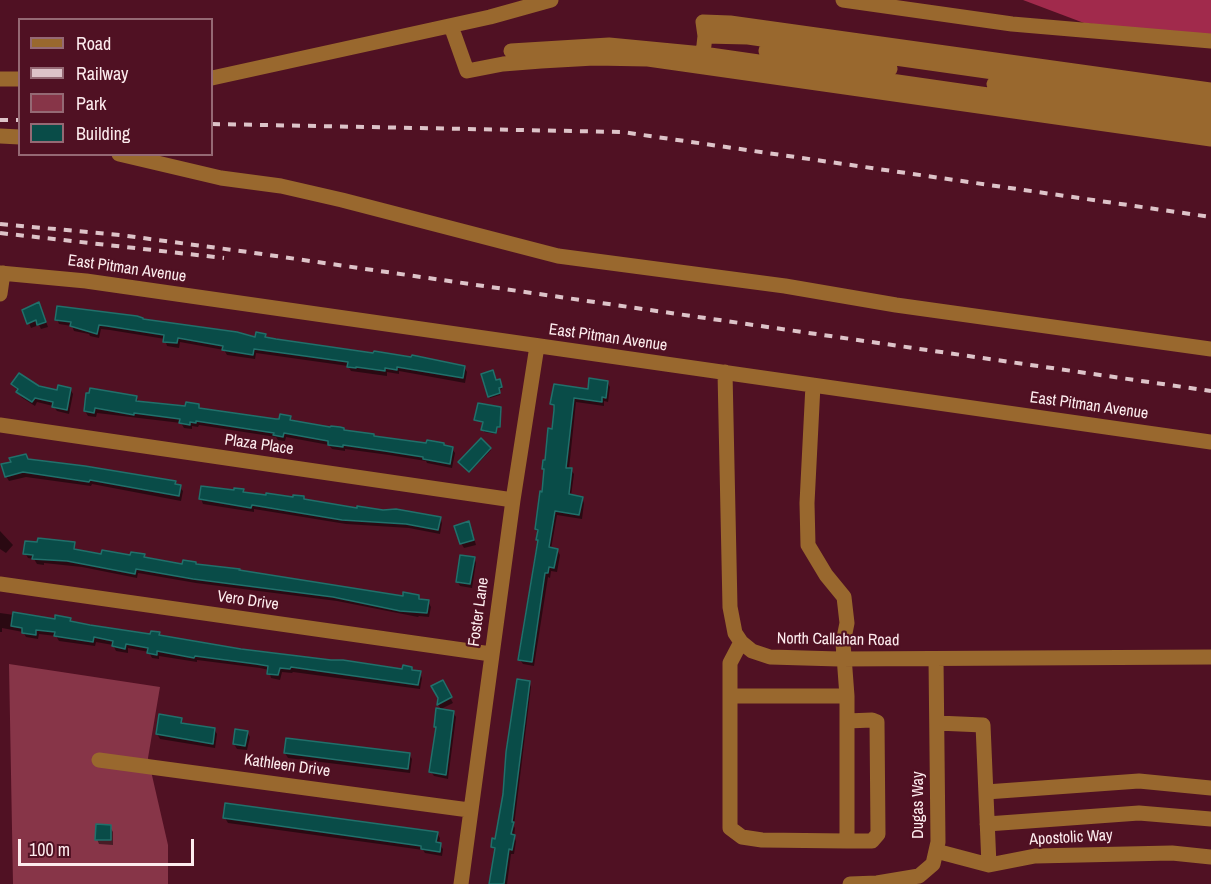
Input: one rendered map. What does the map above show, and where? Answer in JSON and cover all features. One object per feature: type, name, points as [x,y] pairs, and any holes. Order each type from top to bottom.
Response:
[{"type":"street","points":[[213,78],[451,26],[551,0]]},
{"type":"street","points":[[843,0],[875,2],[1012,24],[1211,41]]},
{"type":"street","points":[[703,54],[705,36],[703,22],[730,23],[1211,90]]},
{"type":"street","points":[[451,26],[467,71],[503,64],[541,61],[594,58],[648,59],[1211,139]]},
{"type":"street","points":[[705,36],[748,37],[1211,103]]},
{"type":"street","points":[[769,40],[766,51],[1211,115]]},
{"type":"street","points":[[511,51],[609,45],[703,54],[1211,127]]},
{"type":"street","points":[[0,78],[18,79]]},
{"type":"street","points":[[0,136],[18,137]]},
{"type":"street","points":[[128,156],[221,178],[281,186],[342,200],[558,256],[785,286],[896,305],[1211,349]]},
{"type":"street","points":[[0,294],[2,273]]},
{"type":"street","name":"East Pitman Avenue","points":[[2,273],[86,281],[1211,441]]},
{"type":"street","name":"Foster Lane","points":[[460,884],[513,500],[537,346]]},
{"type":"street","points":[[725,372],[730,607],[735,633],[741,642],[730,663],[730,828],[742,837],[762,840],[872,841],[878,834],[877,722],[872,720],[847,721]]},
{"type":"street","points":[[813,385],[807,503],[808,545],[826,575],[844,597],[847,623],[843,643],[847,696],[848,841]]},
{"type":"street","name":"Plaza Place","points":[[0,425],[513,500]]},
{"type":"street","name":"Vero Drive","points":[[0,584],[491,654]]},
{"type":"street","name":"North Callahan Road","points":[[741,642],[752,651],[770,657],[845,659],[1211,657]]},
{"type":"street","name":"Dugas Way","points":[[850,884],[877,883],[919,876],[933,864],[938,842],[936,659]]},
{"type":"street","points":[[730,696],[847,696]]},
{"type":"street","points":[[937,723],[983,725],[989,865]]},
{"type":"street","name":"Kathleen Drive","points":[[99,760],[469,810]]},
{"type":"street","points":[[986,792],[1139,781],[1211,788]]},
{"type":"street","points":[[987,824],[1139,813],[1211,819]]},
{"type":"street","name":"Apostolic Way","points":[[936,851],[989,865],[1035,856],[1172,853],[1211,857]]},
{"type":"green space","points":[[9,664],[160,687],[148,758],[168,845],[168,884],[13,884]]},
{"type":"shaded area","points":[[1023,0],[1211,0],[1211,37],[1084,23]]},
{"type":"building","points":[[39,302],[46,322],[37,325],[36,320],[27,324],[22,310]]},
{"type":"building","points":[[57,306],[137,316],[143,319],[237,332],[255,337],[256,332],[276,339],[373,353],[374,351],[411,357],[412,355],[465,366],[463,378],[397,367],[397,370],[385,368],[385,371],[347,367],[348,362],[254,349],[253,355],[222,350],[223,346],[178,338],[177,343],[163,342],[164,335],[99,325],[97,334],[70,326],[71,322],[55,320]]},
{"type":"building","points":[[493,370],[496,380],[500,379],[502,387],[499,388],[500,393],[488,397],[481,374]]},
{"type":"building","points":[[19,373],[39,386],[57,390],[58,385],[71,388],[67,410],[52,407],[53,402],[35,398],[32,402],[16,392],[18,389],[11,384]]},
{"type":"building","points":[[589,378],[608,381],[606,398],[602,397],[602,402],[574,398],[566,468],[572,468],[569,494],[583,497],[579,515],[555,511],[549,547],[558,549],[554,568],[549,567],[548,573],[545,573],[532,662],[518,660],[538,540],[536,540],[538,530],[535,529],[540,491],[542,492],[544,469],[542,469],[548,428],[552,429],[554,405],[550,404],[554,384],[588,389]]},
{"type":"building","points":[[90,388],[137,396],[136,401],[185,406],[186,402],[199,404],[199,408],[276,419],[279,419],[280,414],[291,416],[290,420],[340,427],[344,430],[374,434],[374,436],[444,443],[444,445],[453,447],[450,464],[385,451],[328,445],[328,441],[284,433],[283,437],[273,435],[274,433],[196,421],[196,423],[190,422],[190,425],[179,423],[180,419],[134,413],[134,415],[95,408],[94,413],[84,411],[86,393],[89,393]]},
{"type":"building","points":[[478,403],[501,407],[500,427],[497,427],[496,433],[481,430],[483,422],[474,420]]},
{"type":"building","points":[[481,438],[491,448],[469,472],[458,462]]},
{"type":"building","points":[[26,454],[28,459],[176,481],[175,484],[181,485],[179,496],[90,480],[89,482],[23,472],[5,477],[1,464],[11,462],[9,458]]},
{"type":"building","points":[[201,486],[244,489],[243,492],[266,495],[266,493],[293,497],[293,495],[304,496],[304,499],[357,508],[357,506],[383,510],[396,509],[441,517],[438,530],[406,524],[342,520],[199,499]]},
{"type":"building","points":[[469,521],[474,540],[460,544],[454,526]]},
{"type":"building","points":[[38,538],[75,542],[74,549],[101,554],[102,550],[130,555],[131,552],[145,554],[144,557],[182,564],[183,560],[196,562],[196,564],[403,596],[403,592],[419,595],[419,599],[429,600],[427,613],[400,611],[333,597],[193,579],[136,569],[135,574],[67,561],[32,559],[33,555],[23,554],[25,541],[37,542]]},
{"type":"building","points":[[460,555],[475,557],[470,584],[456,582]]},
{"type":"building","points":[[13,612],[55,619],[55,615],[90,625],[150,634],[151,631],[160,632],[159,635],[241,649],[402,669],[403,665],[412,667],[412,670],[421,671],[418,685],[291,667],[290,669],[280,668],[278,675],[267,674],[268,666],[195,656],[194,658],[157,651],[157,655],[147,653],[148,648],[126,644],[125,649],[112,646],[113,641],[94,637],[93,642],[54,636],[55,632],[36,630],[36,635],[22,633],[22,628],[11,626]]},
{"type":"building","points":[[517,679],[530,681],[512,822],[514,822],[511,834],[515,835],[512,850],[509,849],[504,884],[489,884],[495,848],[491,847],[492,838],[495,839],[503,794],[506,752]]},
{"type":"building","points":[[443,680],[452,697],[437,705],[438,698],[431,686]]},
{"type":"building","points":[[436,708],[454,711],[446,775],[429,772],[436,727],[434,727]]},
{"type":"building","points":[[159,714],[182,718],[181,723],[215,728],[213,744],[156,734]]},
{"type":"building","points":[[235,729],[248,731],[245,746],[233,744]]},
{"type":"building","points":[[286,738],[410,753],[408,769],[284,753]]},
{"type":"building","points":[[225,803],[438,832],[436,842],[441,843],[440,852],[421,849],[421,846],[223,818]]},
{"type":"building","points":[[96,824],[111,825],[111,840],[95,840]]},
{"type":"railway","points":[[0,120],[18,120]]},
{"type":"railway","points":[[213,124],[622,132],[1211,217]]},
{"type":"railway","points":[[0,224],[120,235],[248,252],[1211,391]]},
{"type":"railway","points":[[0,233],[224,258]]}]
